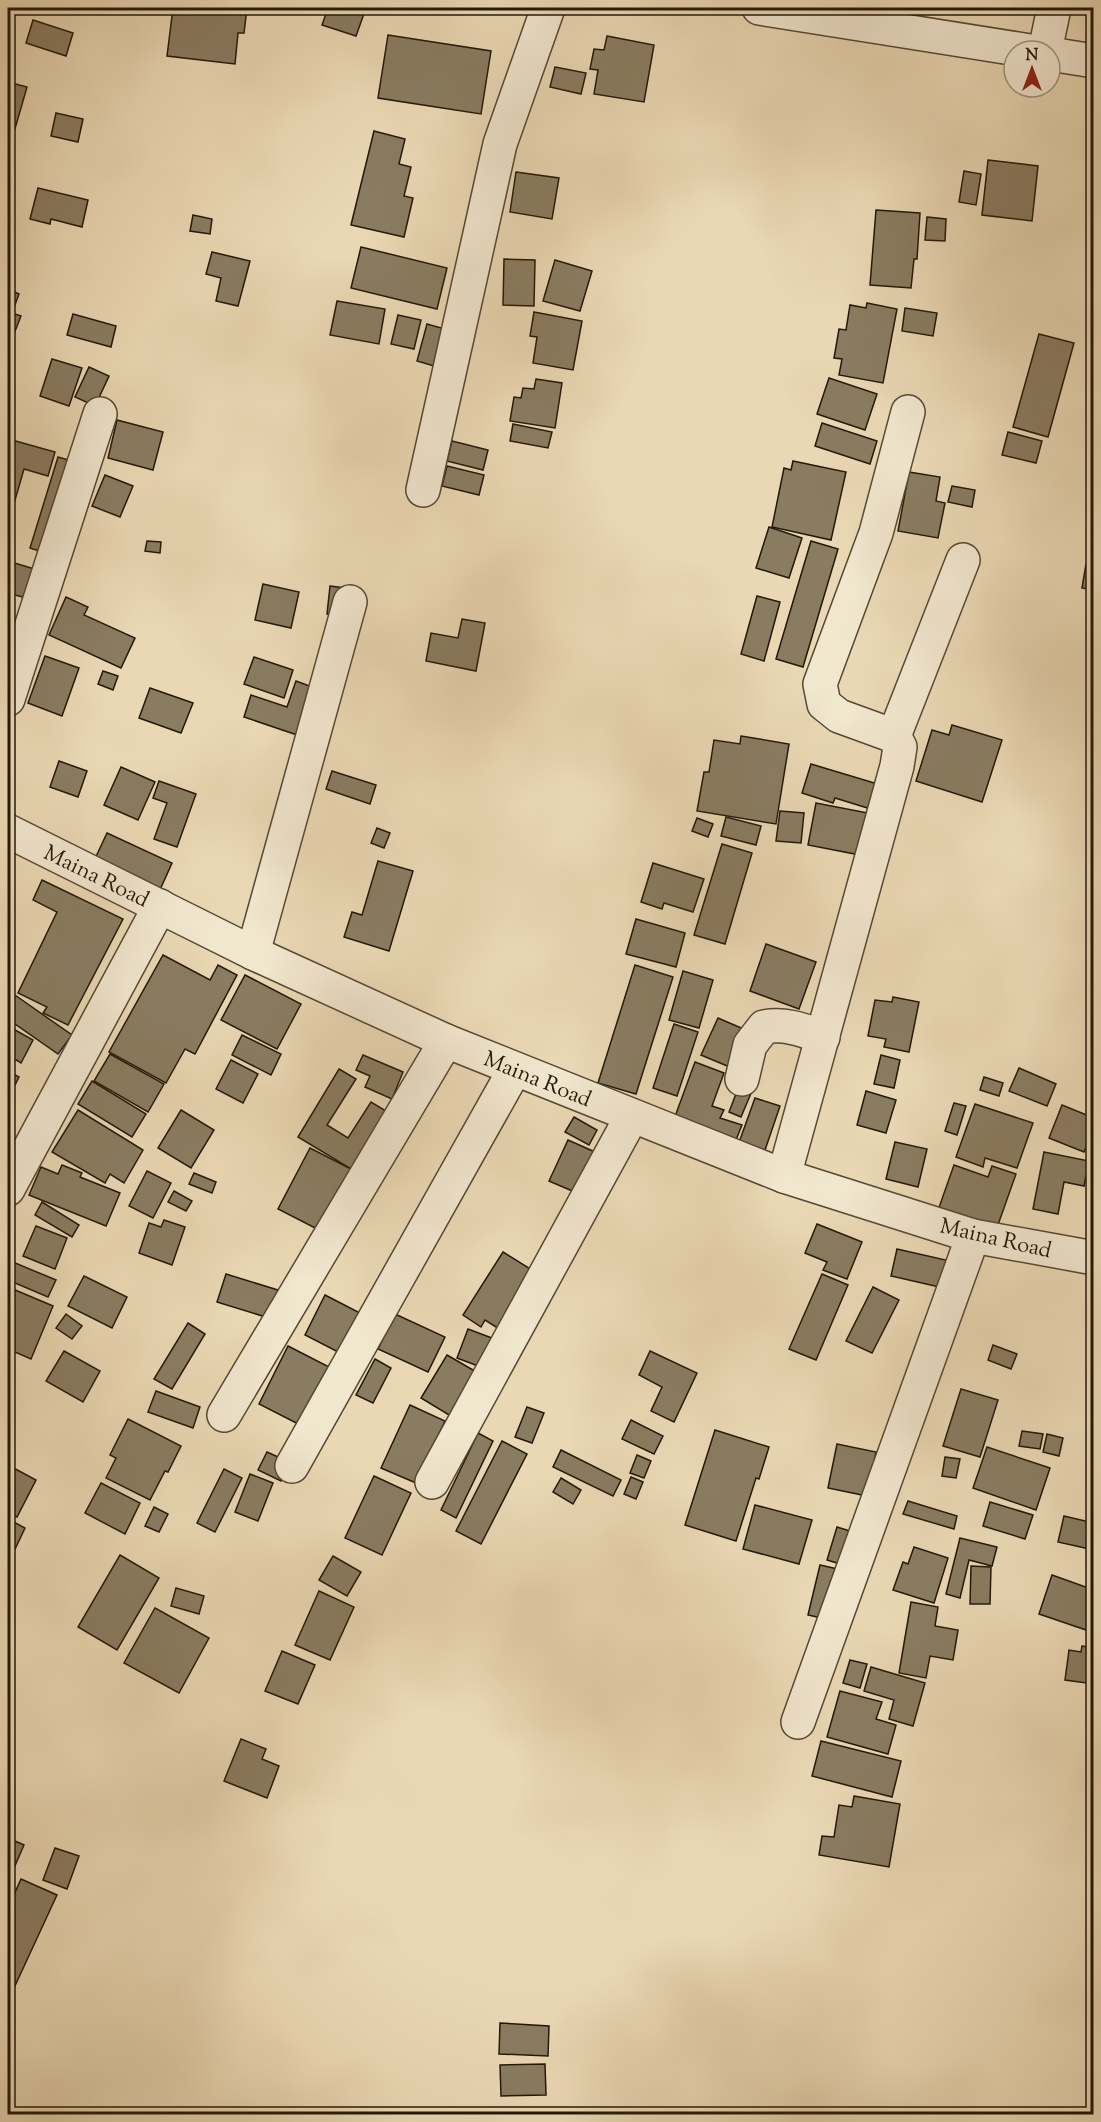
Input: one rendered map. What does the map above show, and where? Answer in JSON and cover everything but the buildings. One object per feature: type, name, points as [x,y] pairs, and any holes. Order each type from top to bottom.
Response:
[{"type":"street","points":[[423,490],[500,144],[548,8]]},
{"type":"street","points":[[759,8],[812,12],[1002,46]]},
{"type":"street","points":[[1048,39],[1054,8]]},
{"type":"street","points":[[1062,56],[1094,61]]},
{"type":"street","points":[[784,1176],[897,766],[900,747],[894,736],[839,716],[824,704],[820,684],[876,533],[908,412]]},
{"type":"street","points":[[8,699],[100,414]]},
{"type":"street","points":[[894,736],[963,560]]},
{"type":"street","points":[[253,953],[350,602]]},
{"type":"street","name":"Maina Road","points":[[8,831],[253,953],[446,1041],[784,1176],[973,1236],[1094,1258]]},
{"type":"street","points":[[8,1190],[160,906]]},
{"type":"street","points":[[742,1079],[750,1045],[764,1027],[778,1025],[797,1028],[823,1037]]},
{"type":"street","points":[[225,1415],[446,1041]]},
{"type":"street","points":[[292,1466],[515,1069]]},
{"type":"street","points":[[432,1482],[632,1116]]},
{"type":"street","points":[[798,1722],[973,1236]]}]
